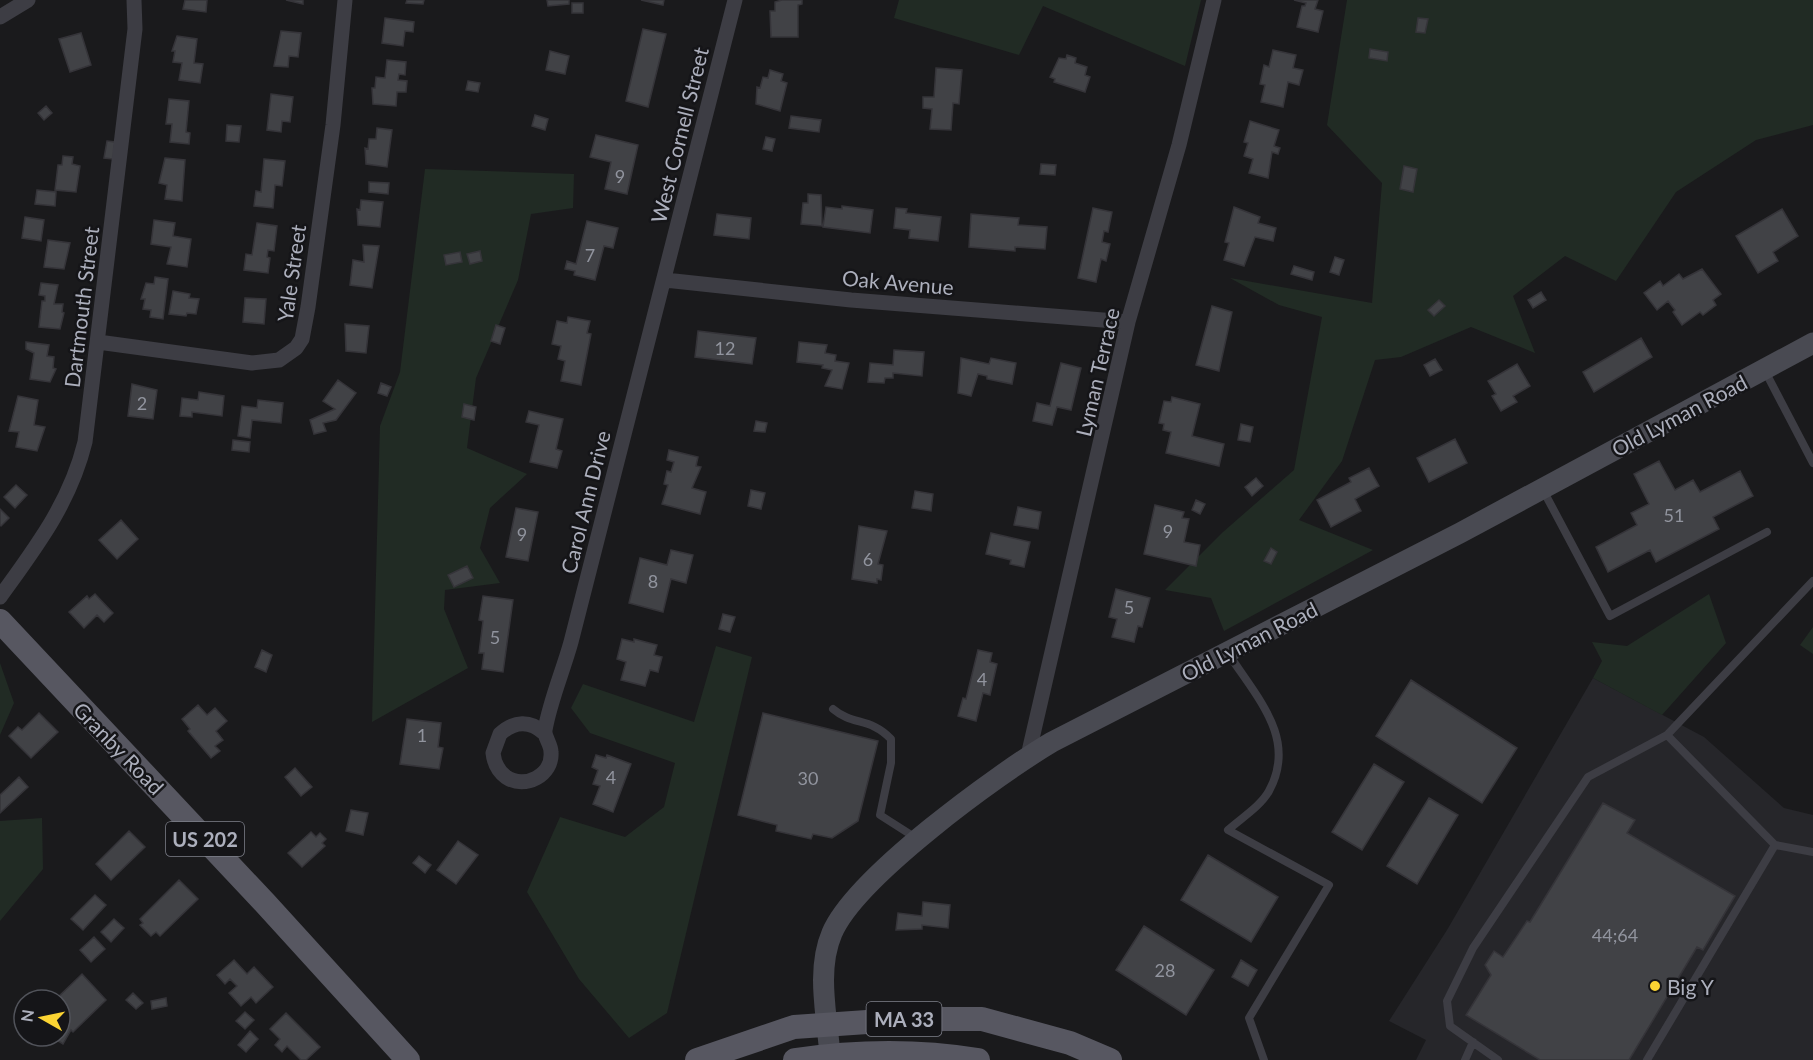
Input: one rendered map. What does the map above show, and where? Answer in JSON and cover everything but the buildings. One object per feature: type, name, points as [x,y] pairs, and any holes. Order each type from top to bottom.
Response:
[{"type":"main road","name":"Old Lyman Road","points":[[830,1055],[825,966],[832,933],[846,910],[868,885],[988,784],[1028,756],[1542,489],[1813,343]]},
{"type":"main road","name":"Granby Road","points":[[0,621],[249,886],[408,1060]]},
{"type":"main road","name":"MA 33","points":[[697,1060],[794,1027],[828,1022],[982,1019],[1070,1043],[1110,1060]]},
{"type":"main road","name":"MA 33","points":[[795,1060],[830,1055],[918,1053],[978,1060]]},
{"type":"street","points":[[0,17],[28,0]]},
{"type":"street","name":"Dartmouth Street","points":[[0,597],[45,535],[71,487],[85,442],[99,342],[135,29],[134,0]]},
{"type":"street","name":"Yale Street","points":[[99,342],[252,363],[279,360],[296,348],[302,339],[308,307],[333,125],[345,0]]},
{"type":"street","name":"West Cornell Street","points":[[665,280],[735,0]]},
{"type":"street","name":"Lyman Terrace","points":[[1028,756],[1128,322],[1176,156],[1214,0]]},
{"type":"street","name":"Oak Avenue","points":[[665,280],[851,300],[1128,322]]},
{"type":"street","name":"Carol Ann Drive","points":[[544,733],[572,642],[638,374],[665,280]]},
{"type":"lane","points":[[1765,369],[1813,463]]},
{"type":"lane","points":[[1542,489],[1610,616],[1767,532]]},
{"type":"lane","points":[[1498,1060],[1450,1026],[1448,1001],[1473,948],[1588,777],[1667,735],[1813,580]]},
{"type":"lane","points":[[1228,652],[1276,727],[1280,762],[1268,793],[1228,830],[1329,885],[1249,1018],[1264,1060]]},
{"type":"lane","points":[[833,709],[842,717],[879,727],[891,739],[891,763],[880,815],[919,840]]},
{"type":"lane","points":[[1667,735],[1775,845],[1813,852]]},
{"type":"lane","points":[[1647,1060],[1775,845]]},
{"type":"lane","points":[[1465,1060],[1473,1042]]},
{"type":"shaded area","points":[[899,0],[1201,0],[1185,66],[1043,6],[1019,55],[894,18]]},
{"type":"shaded area","points":[[1347,0],[1813,0],[1813,125],[1756,140],[1676,192],[1616,281],[1565,256],[1513,296],[1535,353],[1471,327],[1401,357],[1375,360],[1342,461],[1299,520],[1373,550],[1224,631],[1211,598],[1165,590],[1223,532],[1294,470],[1322,317],[1279,305],[1230,278],[1372,303],[1382,183],[1327,125]]},
{"type":"shaded area","points":[[425,169],[574,174],[573,208],[531,214],[518,280],[476,378],[467,448],[527,474],[490,508],[480,548],[500,583],[445,590],[444,609],[468,668],[372,722],[380,426],[400,372]]},
{"type":"shaded area","points":[[1709,594],[1726,643],[1662,715],[1593,678],[1602,661],[1592,642],[1627,646]]},
{"type":"shaded area","points":[[1813,627],[1813,654],[1800,645]]},
{"type":"shaded area","points":[[716,646],[752,657],[667,1013],[629,1038],[579,979],[527,892],[560,817],[625,837],[664,807],[675,763],[590,733],[571,708],[583,684],[694,722]]},
{"type":"shaded area","points":[[0,663],[14,703],[0,735]]},
{"type":"shaded area","points":[[1593,678],[1704,737],[1784,808],[1813,815],[1813,1060],[1416,1060],[1426,1040],[1389,1021],[1447,930]]},
{"type":"shaded area","points":[[42,818],[43,869],[0,921],[0,821]]},
{"type":"place","name":"Big Y","points":[[1655,986]]}]
